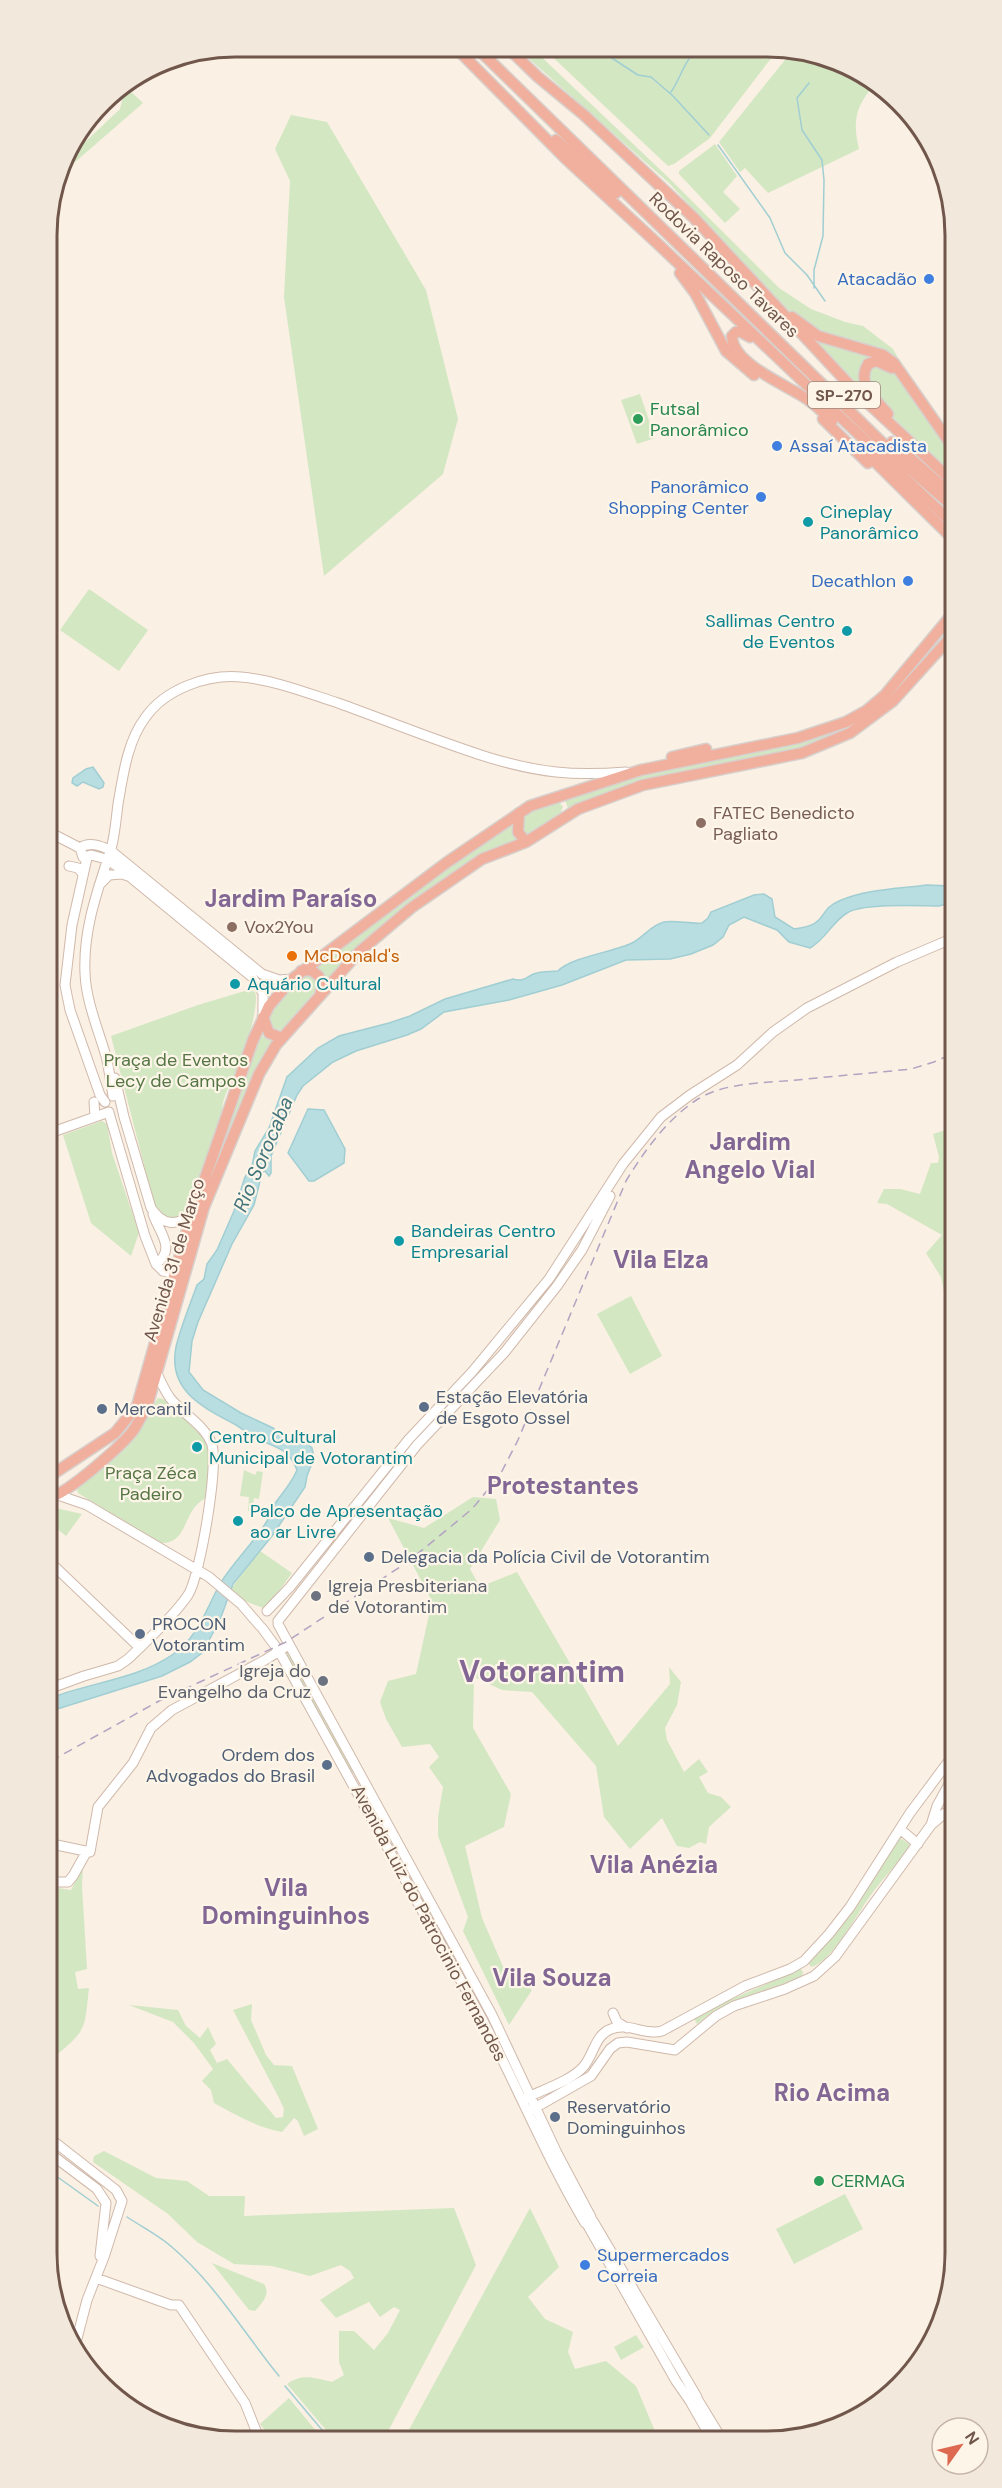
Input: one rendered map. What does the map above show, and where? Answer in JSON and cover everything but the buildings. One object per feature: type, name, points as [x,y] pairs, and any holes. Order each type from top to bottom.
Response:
[{"type":"highway","name":"SP-270","points":[[464,57],[601,192],[945,516]]},
{"type":"highway","name":"Rodovia Raposo Tavares","points":[[486,57],[904,464],[945,500]]},
{"type":"highway","name":"Rodovia Raposo Tavares","points":[[496,57],[782,336],[945,490]]},
{"type":"highway","name":"SP-270","points":[[517,57],[584,115],[694,218],[857,393],[945,475]]},
{"type":"highway","points":[[509,102],[630,205],[663,229]]},
{"type":"highway","points":[[658,244],[695,293],[714,333],[726,351],[760,380],[815,412],[896,490],[905,494]]},
{"type":"highway","points":[[752,281],[798,322],[818,336],[883,355],[894,363],[945,436]]},
{"type":"highway","points":[[807,386],[749,337],[741,332],[736,332],[732,336],[735,348],[751,365],[816,405],[945,531]]},
{"type":"highway","points":[[915,392],[894,369],[885,363],[876,361],[868,364],[863,372],[868,391],[932,464]]},
{"type":"highway","points":[[656,767],[672,757],[688,752],[819,733],[846,722],[866,711],[885,695],[945,623]]},
{"type":"highway","name":"Avenida 31 de Março","points":[[57,1472],[116,1433],[137,1406],[178,1274],[195,1237],[204,1207],[249,1098],[268,1059],[282,1038],[359,951],[411,908],[489,855],[526,842],[561,819],[606,797],[643,785],[698,772],[802,753],[856,729],[893,700],[945,643]]},
{"type":"highway","name":"Avenida 31 de Março","points":[[57,1493],[75,1482],[134,1430],[157,1374],[178,1274],[183,1225],[192,1214],[263,1017],[269,1006],[296,975],[446,863],[519,813],[555,797],[637,772],[819,733]]},
{"type":"highway","points":[[555,797],[565,805],[561,819]]},
{"type":"highway","points":[[519,813],[518,832],[526,842]]},
{"type":"highway","points":[[296,975],[310,970],[319,976],[322,985],[320,997]]},
{"type":"highway","points":[[263,1017],[269,1033],[282,1038]]},
{"type":"highway","points":[[183,1225],[195,1237]]},
{"type":"highway","points":[[72,1461],[77,1472],[75,1482]]},
{"type":"main road","points":[[178,1274],[163,1271],[156,1264],[145,1236],[112,1106],[107,1059],[92,1014],[85,975],[86,945],[97,889],[113,833],[124,771],[136,735],[153,708],[185,687],[219,677],[241,677],[307,693],[488,757],[546,772],[570,775],[637,772]]},
{"type":"main road","points":[[57,835],[84,846],[99,845],[113,833]]},
{"type":"main road","points":[[99,845],[130,877],[252,977],[263,993],[263,1017]]},
{"type":"main road","points":[[84,846],[81,855],[89,857],[108,854],[262,974],[279,981],[296,975]]},
{"type":"main road","points":[[89,857],[72,925],[66,971],[70,1010],[100,1095],[112,1106],[167,1247],[165,1255],[156,1264]]},
{"type":"main road","points":[[69,866],[78,868],[83,874]]},
{"type":"main road","points":[[97,889],[109,874],[122,874],[130,877]]},
{"type":"main road","points":[[632,1152],[582,1250],[557,1286],[504,1353],[417,1445],[278,1622],[271,1630],[261,1627],[259,1620],[409,1439],[472,1372],[549,1279],[586,1219],[632,1152],[646,1133],[671,1108],[721,1077],[773,1032],[807,1008],[897,962],[945,942]]},
{"type":"main road","points":[[93,1117],[94,1102]]},
{"type":"main road","points":[[57,1130],[93,1117],[112,1106]]},
{"type":"main road","points":[[145,1236],[148,1225],[157,1220],[183,1225]]},
{"type":"main road","points":[[57,1686],[118,1666],[140,1648],[188,1595],[198,1571],[209,1498],[213,1444],[171,1399],[157,1374]]},
{"type":"main road","points":[[140,1398],[151,1393],[161,1394],[171,1399]]},
{"type":"main road","points":[[57,1496],[87,1505],[210,1578],[239,1603],[273,1613],[278,1622]]},
{"type":"main road","points":[[332,1534],[340,1541]]},
{"type":"main road","points":[[201,1556],[210,1578]]},
{"type":"main road","points":[[57,1569],[140,1648]]},
{"type":"main road","name":"Avenida Luiz do Patrocinio Fernandes","points":[[239,1603],[279,1651],[527,2098]]},
{"type":"main road","name":"Avenida Luiz do Patrocinio Fernandes","points":[[278,1622],[287,1643],[476,1985],[566,2190],[589,2221],[694,2400],[716,2431]]},
{"type":"main road","points":[[57,1882],[68,1882],[88,1852],[98,1807],[133,1764],[151,1728],[172,1710],[265,1660],[287,1643]]},
{"type":"main road","points":[[527,2098],[582,2069],[601,2035],[610,2029],[627,2028],[659,2032],[745,1986],[790,1969],[804,1961],[843,1916],[945,1766]]},
{"type":"main road","points":[[931,1825],[945,1791]]},
{"type":"main road","points":[[923,1797],[937,1806]]},
{"type":"main road","points":[[532,2109],[591,2076],[610,2049],[618,2043],[627,2042],[675,2050],[716,2016],[734,2006],[785,1989],[814,1976],[835,1957],[882,1889],[931,1825],[945,1813]]},
{"type":"main road","points":[[901,1830],[918,1844]]},
{"type":"main road","points":[[57,1845],[88,1852]]},
{"type":"main road","points":[[804,1961],[814,1976]]},
{"type":"main road","points":[[613,2013],[618,2022],[627,2028]]},
{"type":"main road","points":[[686,2018],[693,2025],[696,2034]]},
{"type":"main road","points":[[654,2047],[659,2032]]},
{"type":"main road","points":[[561,2080],[567,2091]]},
{"type":"main road","points":[[57,2145],[101,2185],[106,2203],[97,2273]]},
{"type":"main road","points":[[57,2158],[101,2185],[116,2190],[122,2201],[87,2300],[78,2335]]},
{"type":"main road","points":[[97,2273],[175,2307],[226,2387],[240,2406],[247,2411],[256,2431]]},
{"type":"main road","name":"Avenida Luiz do Patrocinio Fernandes","points":[[694,2400],[708,2431]]},
{"type":"green space","points":[[527,57],[541,57],[669,178],[779,288],[811,309],[863,326],[893,349],[903,367],[831,337],[796,317],[761,283],[669,183]]},
{"type":"green space","points":[[553,57],[772,57],[710,138],[668,166]]},
{"type":"green space","points":[[786,59],[824,66],[870,90],[857,114],[856,129],[859,149],[768,193],[745,168],[740,172],[719,142]]},
{"type":"green space","points":[[130,91],[143,103],[72,165],[81,146],[120,109],[123,97]]},
{"type":"green space","points":[[291,115],[327,122],[426,290],[458,419],[443,474],[324,576],[284,297],[290,181],[275,149]]},
{"type":"green space","points":[[715,144],[737,176],[723,192],[740,209],[725,223],[679,174],[679,171]]},
{"type":"green space","points":[[819,341],[875,355],[861,368],[858,384],[819,344]]},
{"type":"green space","points":[[877,365],[892,371],[898,378],[945,444],[945,467],[878,403],[870,390],[867,372]]},
{"type":"green space","name":"Futsal Panorâmico","points":[[640,394],[655,438],[637,444],[621,400]]},
{"type":"green space","points":[[89,589],[148,630],[119,671],[60,630]]},
{"type":"green space","points":[[945,627],[945,640],[892,698],[853,727],[801,750],[699,769],[569,811],[565,800],[635,775],[853,722]]},
{"type":"green space","points":[[559,802],[563,807],[560,814],[530,835],[522,831],[524,816],[536,809]]},
{"type":"green space","points":[[513,821],[514,833],[521,840],[494,848],[477,857],[393,916],[366,940],[325,984],[311,967]]},
{"type":"green space","points":[[308,973],[317,981],[316,990],[283,1030],[271,1029],[268,1015],[297,979]]},
{"type":"green space","name":"Praça de Eventos Lecy de Campos","points":[[248,990],[255,992],[256,999],[246,1044],[225,1096],[222,1112],[188,1213],[175,1221],[156,1212],[111,1036]]},
{"type":"green space","points":[[259,1034],[273,1042],[192,1227]]},
{"type":"green space","points":[[102,1121],[107,1124],[112,1153],[139,1233],[131,1256],[91,1223],[63,1135]]},
{"type":"green space","points":[[945,1130],[945,1296],[941,1277],[926,1253],[942,1235],[887,1204],[877,1203],[884,1189],[900,1189],[920,1194],[931,1163],[938,1163],[939,1157],[933,1134]]},
{"type":"green space","points":[[631,1296],[662,1356],[630,1374],[597,1314]]},
{"type":"green space","name":"Praça Zéca Padeiro","points":[[158,1398],[163,1399],[202,1434],[209,1446],[210,1459],[206,1498],[192,1510],[181,1533],[176,1538],[169,1542],[159,1543],[78,1493],[77,1489],[139,1428]]},
{"type":"green space","points":[[244,1470],[255,1475],[257,1471],[263,1472],[259,1499],[254,1498],[252,1511],[248,1511],[249,1497],[240,1496]]},
{"type":"green space","points":[[473,1497],[496,1499],[500,1520],[470,1569],[480,1587],[517,1572],[618,1746],[670,1684],[669,1667],[681,1682],[677,1705],[665,1728],[667,1740],[684,1772],[699,1759],[708,1772],[699,1777],[708,1793],[721,1797],[731,1807],[709,1827],[706,1844],[700,1842],[689,1848],[677,1846],[662,1818],[630,1849],[604,1817],[596,1766],[532,1692],[502,1690],[474,1677],[473,1728],[511,1794],[504,1827],[465,1846],[482,1918],[505,1971],[532,1990],[509,2025],[463,1931],[468,1917],[438,1836],[438,1817],[443,1787],[429,1767],[439,1757],[430,1744],[402,1747],[386,1719],[380,1702],[388,1681],[416,1674],[432,1601],[388,1518],[424,1528]]},
{"type":"green space","points":[[57,1508],[82,1514],[66,1536],[57,1529]]},
{"type":"green space","points":[[260,1551],[292,1573],[266,1609],[245,1601],[230,1590]]},
{"type":"green space","points":[[288,1651],[354,1773],[351,1772],[284,1653]]},
{"type":"green space","points":[[900,1838],[912,1846],[873,1892],[845,1935],[828,1956],[811,1967],[807,1961],[838,1930]]},
{"type":"green space","points":[[83,1866],[87,1969],[75,1972],[78,1989],[89,1988],[86,2014],[78,2035],[57,2055],[57,1888],[71,1890]]},
{"type":"green space","points":[[414,1880],[528,2096],[523,2098],[410,1882]]},
{"type":"green space","points":[[799,1967],[803,1972],[802,1976],[735,2001],[709,2014],[697,2024],[693,2017],[773,1981]]},
{"type":"green space","points":[[252,2004],[251,2020],[266,2055],[274,2065],[292,2066],[318,2129],[304,2136],[298,2121],[294,2118],[282,2132],[256,2124],[214,2103],[211,2090],[202,2081],[213,2069],[194,2043],[173,2022],[129,2005],[178,2010],[186,2026],[200,2038],[208,2027],[216,2044],[210,2050],[217,2063],[227,2059],[276,2118],[283,2117],[284,2109],[279,2098],[233,2010]]},
{"type":"green space","points":[[104,2151],[156,2178],[187,2181],[209,2196],[245,2196],[244,2216],[454,2208],[476,2265],[388,2431],[327,2431],[287,2384],[304,2377],[332,2382],[344,2375],[339,2362],[339,2331],[354,2331],[374,2350],[388,2333],[400,2310],[394,2307],[380,2317],[369,2302],[336,2318],[320,2300],[354,2278],[350,2271],[341,2265],[310,2276],[272,2266],[234,2264],[197,2242],[168,2214],[93,2162],[94,2156]]},
{"type":"green space","points":[[845,2194],[863,2229],[794,2264],[776,2229]]},
{"type":"green space","points":[[530,2208],[559,2267],[528,2297],[545,2319],[573,2332],[568,2352],[575,2369],[606,2361],[636,2386],[655,2431],[408,2431]]},
{"type":"green space","points":[[212,2263],[264,2284],[266,2295],[255,2311],[249,2310]]},
{"type":"green space","points":[[636,2335],[644,2347],[621,2360],[614,2347]]},
{"type":"green space","points":[[289,2398],[316,2431],[266,2431],[260,2424]]},
{"type":"water","points":[[93,767],[104,783],[103,787],[99,789],[83,782],[77,786],[72,783],[73,778]]},
{"type":"water","name":"Rio Sorocaba","points":[[927,885],[945,886],[945,904],[855,910],[837,921],[810,948],[789,942],[777,930],[744,917],[729,925],[723,937],[713,945],[691,954],[670,959],[626,960],[562,985],[509,1000],[444,1012],[421,1029],[356,1051],[333,1062],[303,1086],[271,1156],[271,1173],[269,1176],[265,1171],[262,1173],[254,1205],[232,1244],[198,1322],[192,1341],[189,1372],[203,1390],[241,1413],[273,1428],[284,1437],[294,1442],[305,1442],[312,1448],[314,1458],[305,1487],[272,1536],[233,1584],[220,1620],[202,1653],[190,1662],[162,1676],[57,1709],[57,1696],[143,1670],[181,1648],[195,1632],[225,1576],[262,1529],[272,1508],[297,1470],[291,1458],[283,1450],[254,1437],[201,1405],[183,1387],[177,1376],[175,1363],[178,1339],[197,1285],[204,1279],[207,1264],[217,1250],[234,1211],[245,1177],[252,1166],[255,1151],[269,1128],[287,1077],[318,1048],[339,1036],[410,1016],[445,999],[513,979],[523,979],[537,973],[558,971],[582,958],[632,943],[664,922],[702,923],[711,912],[754,895],[764,894],[772,899],[775,917],[794,929],[818,921],[827,909],[839,901],[871,892]]},
{"type":"water","points":[[308,1109],[324,1110],[345,1149],[344,1163],[314,1181],[309,1181],[288,1153]]},
{"type":"waterway","points":[[610,57],[638,75],[651,77],[673,96],[709,135]]},
{"type":"waterway","points":[[671,92],[690,57]]},
{"type":"waterway","points":[[809,83],[797,98],[802,130],[822,160],[824,180],[823,236],[814,270],[814,288]]},
{"type":"waterway","points":[[718,145],[770,218],[785,253],[807,275],[825,301]]},
{"type":"waterway","points":[[57,2177],[98,2206]]},
{"type":"waterway","points":[[127,2217],[173,2248],[188,2262],[216,2293],[279,2376]]},
{"type":"waterway","points":[[285,2386],[323,2431]]},
{"type":"railway","points":[[57,1758],[159,1701],[286,1642],[409,1561],[472,1509],[500,1475],[518,1440],[626,1181],[658,1136],[687,1107],[709,1093],[733,1086],[911,1069],[945,1057]]},
{"type":"place","name":"Atacadão","points":[[929,279]]},
{"type":"place","name":"Futsal Panorâmico","points":[[638,419]]},
{"type":"place","name":"Assaí Atacadista","points":[[777,446]]},
{"type":"place","name":"Panorâmico Shopping Center","points":[[761,497]]},
{"type":"place","name":"Cineplay Panorâmico","points":[[808,522]]},
{"type":"place","name":"Decathlon","points":[[908,581]]},
{"type":"place","name":"Sallimas Centro de Eventos","points":[[847,631]]},
{"type":"place","name":"FATEC Benedicto Pagliato","points":[[701,823]]},
{"type":"place","name":"Vox2You","points":[[232,927]]},
{"type":"place","name":"McDonald's","points":[[292,956]]},
{"type":"place","name":"Aquário Cultural","points":[[235,984]]},
{"type":"place","name":"Bandeiras Centro Empresarial","points":[[399,1241]]},
{"type":"place","name":"Estação Elevatória de Esgoto Ossel","points":[[424,1407]]},
{"type":"place","name":"Mercantil","points":[[102,1409]]},
{"type":"place","name":"Centro Cultural Municipal de Votorantim","points":[[197,1447]]},
{"type":"place","name":"Palco de Apresentação ao ar Livre","points":[[238,1521]]},
{"type":"place","name":"Delegacia da Polícia Civil de Votorantim","points":[[369,1557]]},
{"type":"place","name":"Igreja Presbiteriana de Votorantim","points":[[316,1596]]},
{"type":"place","name":"PROCON Votorantim","points":[[140,1634]]},
{"type":"place","name":"Igreja do Evangelho da Cruz","points":[[323,1681]]},
{"type":"place","name":"Ordem dos Advogados do Brasil","points":[[327,1765]]},
{"type":"place","name":"Reservatório Dominguinhos","points":[[555,2117]]},
{"type":"place","name":"CERMAG","points":[[819,2181]]},
{"type":"place","name":"Supermercados Correia","points":[[585,2265]]},
{"type":"district","name":"Jardim Paraíso","points":[[291,899]]},
{"type":"district","name":"Jardim Angelo Vial","points":[[750,1156]]},
{"type":"district","name":"Vila Elza","points":[[661,1260]]},
{"type":"district","name":"Protestantes","points":[[563,1486]]},
{"type":"district","name":"Votorantim","points":[[542,1672]]},
{"type":"district","name":"Vila Anézia","points":[[654,1865]]},
{"type":"district","name":"Vila Dominguinhos","points":[[286,1902]]},
{"type":"district","name":"Vila Souza","points":[[552,1978]]},
{"type":"district","name":"Rio Acima","points":[[832,2093]]}]
